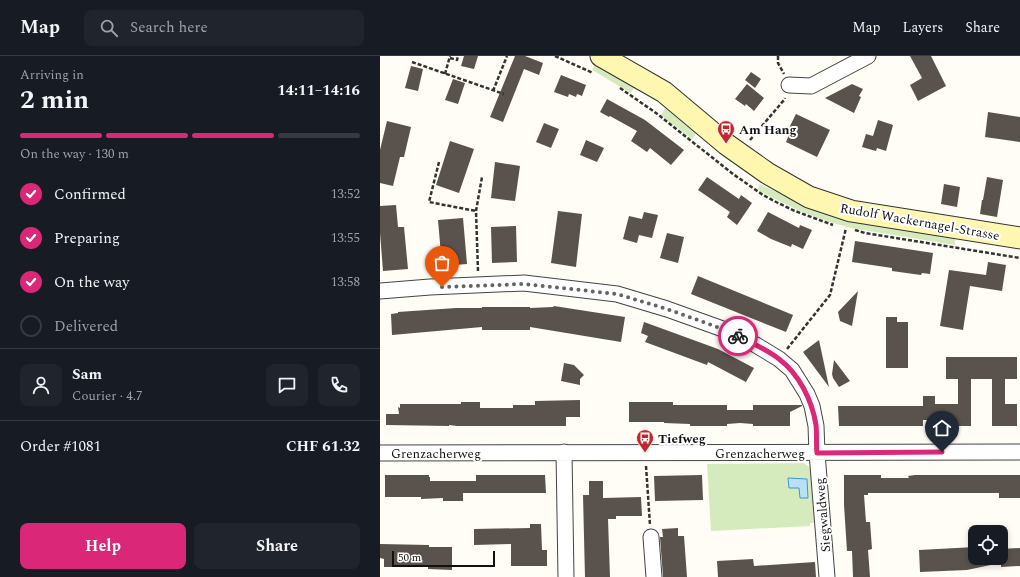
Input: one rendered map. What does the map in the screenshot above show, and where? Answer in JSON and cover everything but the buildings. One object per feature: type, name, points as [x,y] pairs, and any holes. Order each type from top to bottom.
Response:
[{"type":"street","points":[[789,85],[811,86],[868,56]]},
{"type":"street","name":"Rudolf Wackernagel-Strasse","points":[[598,65],[664,92],[726,144],[767,173],[809,197],[851,211],[1020,238]]},
{"type":"street","name":"Siegwaldweg","points":[[380,291],[524,284],[617,294],[667,309],[720,328],[756,345],[779,359],[792,370],[807,394],[812,406],[816,426],[827,577]]},
{"type":"street","points":[[564,452],[566,577]]},
{"type":"street","name":"Grenzacherweg","points":[[380,453],[1020,452]]},
{"type":"street","points":[[651,538],[654,577]]},
{"type":"path","points":[[445,74],[450,57],[457,60],[458,56]]},
{"type":"path","points":[[493,91],[507,56]]},
{"type":"path","points":[[555,56],[598,65]]},
{"type":"path","points":[[778,56],[778,62]]},
{"type":"path","points":[[412,62],[504,94]]},
{"type":"path","points":[[618,87],[656,113],[721,165],[739,177]]},
{"type":"path","points":[[747,143],[784,100]]},
{"type":"path","points":[[439,162],[429,202],[476,210]]},
{"type":"path","points":[[479,285],[476,210],[482,177]]},
{"type":"path","points":[[779,359],[830,295],[846,228]]},
{"type":"path","points":[[645,453],[651,538]]},
{"type":"green space","points":[[595,64],[635,86],[631,93],[592,70]]},
{"type":"green space","points":[[665,108],[696,134],[692,139],[661,115]]},
{"type":"green space","points":[[760,184],[799,203],[955,238],[955,245],[851,228],[826,221],[798,210],[767,195],[757,189]]},
{"type":"green space","points":[[804,463],[816,477],[820,522],[810,523],[810,526],[711,531],[707,464]]},
{"type":"water","points":[[788,478],[807,479],[808,498],[800,498],[799,488],[789,488]]},
{"type":"way so far","points":[[442,287],[524,284],[617,294],[667,309],[738,336]]},
{"type":"place","name":"Am Hang","points":[[726,144]]},
{"type":"place","name":"Tiefweg","points":[[645,453]]},
{"type":"route","points":[[738,336],[779,359],[792,370],[807,394],[812,406],[816,426],[817,453],[942,452]]}]
